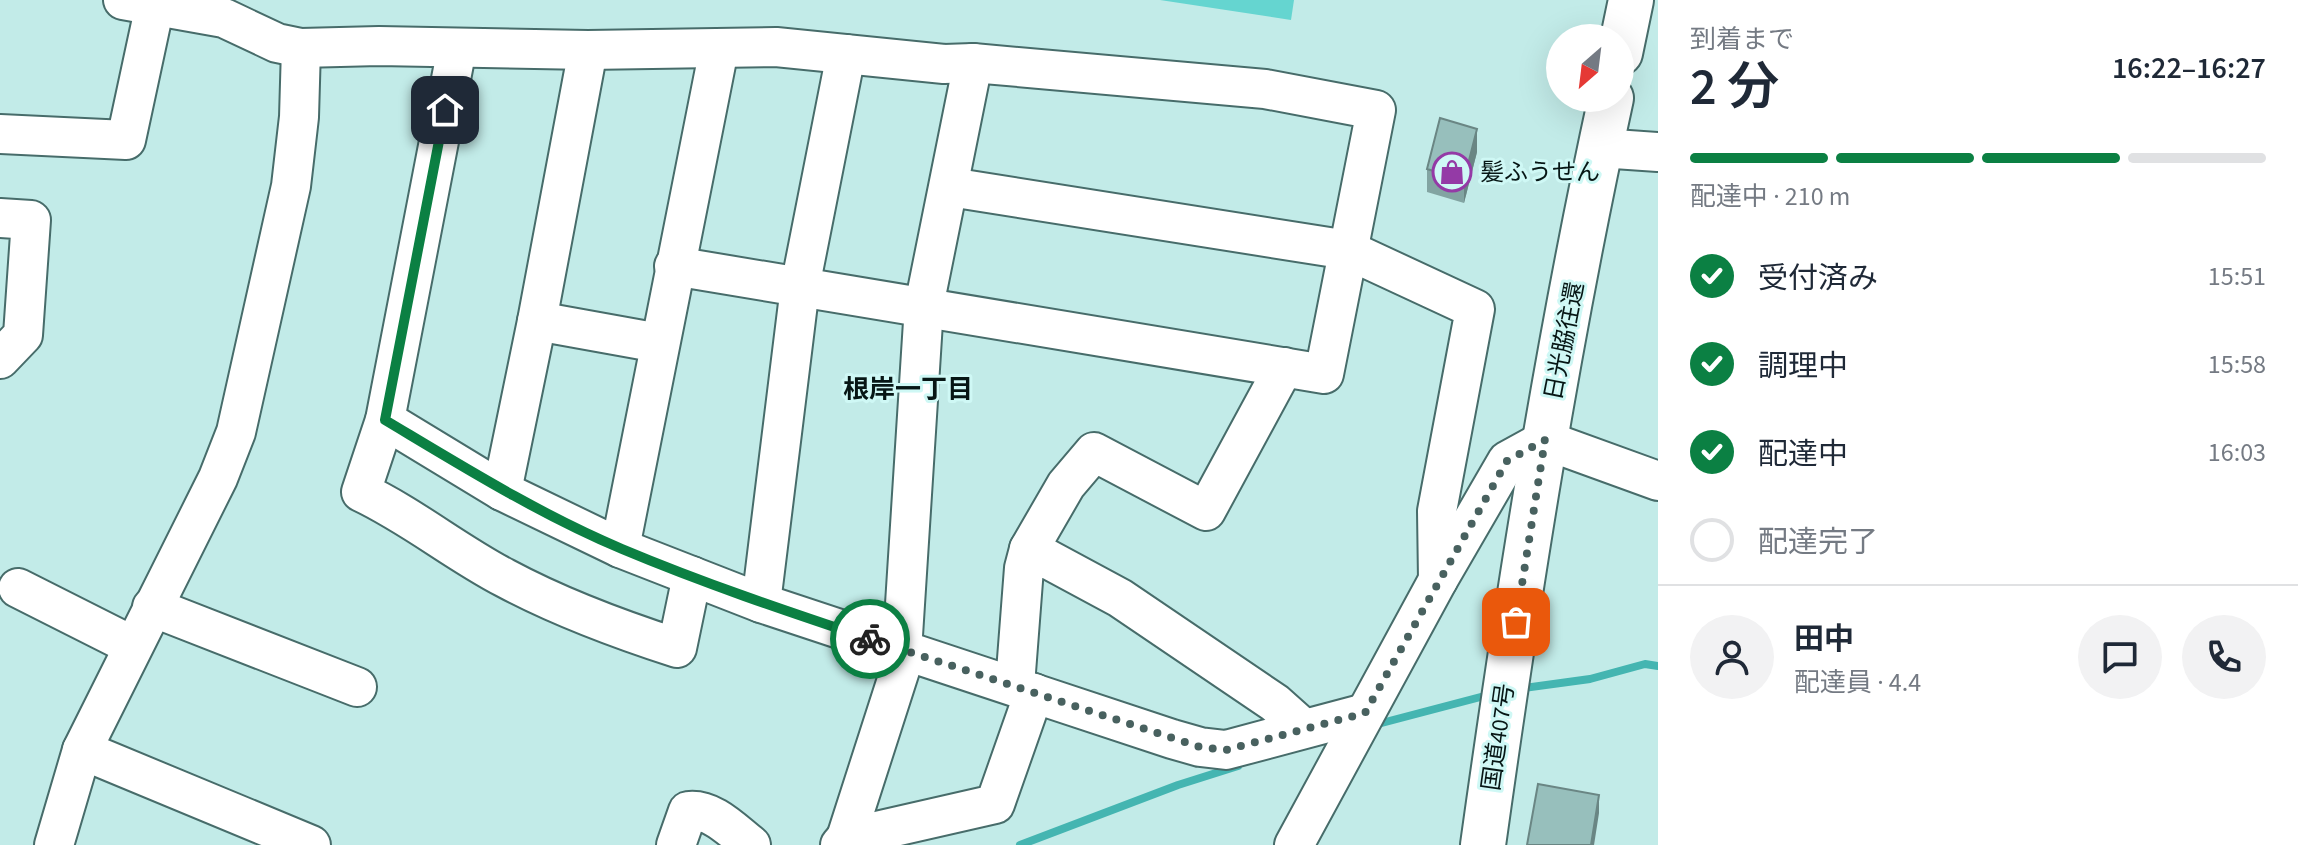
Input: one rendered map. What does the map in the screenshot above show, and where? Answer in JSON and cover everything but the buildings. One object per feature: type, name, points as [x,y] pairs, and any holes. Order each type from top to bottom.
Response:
[{"type":"highway","points":[[1626,24],[1631,0]]},
{"type":"highway","name":"日光脇往還","points":[[1545,440],[1608,112]]},
{"type":"highway","name":"国道407号","points":[[1483,845],[1545,440]]},
{"type":"street","points":[[0,134],[126,140],[139,3],[232,9],[277,43],[301,48],[379,46],[588,50],[776,47],[944,64],[973,63],[1265,89],[1376,110],[1324,374],[674,266]]},
{"type":"street","points":[[54,845],[82,750],[218,478],[236,432],[291,186],[299,117],[301,48]]},
{"type":"street","points":[[457,48],[385,420],[361,492],[388,505],[504,578],[612,627],[677,648],[692,576]]},
{"type":"street","points":[[620,548],[719,49]]},
{"type":"street","points":[[502,491],[588,50]]},
{"type":"street","points":[[761,603],[800,287],[846,54]]},
{"type":"street","points":[[843,842],[901,667],[924,306],[973,63]]},
{"type":"street","points":[[1600,148],[1658,152]]},
{"type":"street","points":[[950,187],[1348,250],[1475,309],[1437,511],[1438,580]]},
{"type":"street","points":[[0,218],[31,220],[23,335],[0,359]]},
{"type":"street","points":[[537,321],[659,343]]},
{"type":"street","points":[[843,842],[995,804],[1024,689],[1024,568],[1029,549],[1066,485],[1094,452],[1206,511],[1284,367]]},
{"type":"street","points":[[385,420],[502,491],[620,548],[761,603],[1200,747],[1226,750],[1364,714]]},
{"type":"street","points":[[1294,845],[1438,580],[1507,461],[1545,440],[1658,481]]},
{"type":"street","points":[[1029,549],[1120,598],[1275,703],[1303,728]]},
{"type":"street","points":[[18,588],[133,646]]},
{"type":"street","points":[[152,607],[357,687]]},
{"type":"street","points":[[82,750],[311,845]]},
{"type":"street","points":[[676,845],[688,811],[698,810],[709,814],[751,845]]},
{"type":"shaded area","points":[[1160,0],[1294,0],[1291,20]]},
{"type":"waterway","points":[[1517,689],[1590,679],[1645,664],[1658,666]]},
{"type":"waterway","points":[[1374,725],[1492,694]]},
{"type":"waterway","points":[[1020,845],[1178,785],[1238,766]]},
{"type":"way so far","points":[[870,639],[1200,747],[1226,750],[1365,713],[1507,461],[1545,440],[1516,622]]},
{"type":"place","name":"髪ふうせん","points":[[1452,172]]},
{"type":"district","name":"根岸一丁目","points":[[908,389]]},
{"type":"route","points":[[445,110],[385,420],[502,491],[620,548],[761,603],[870,639]]}]
